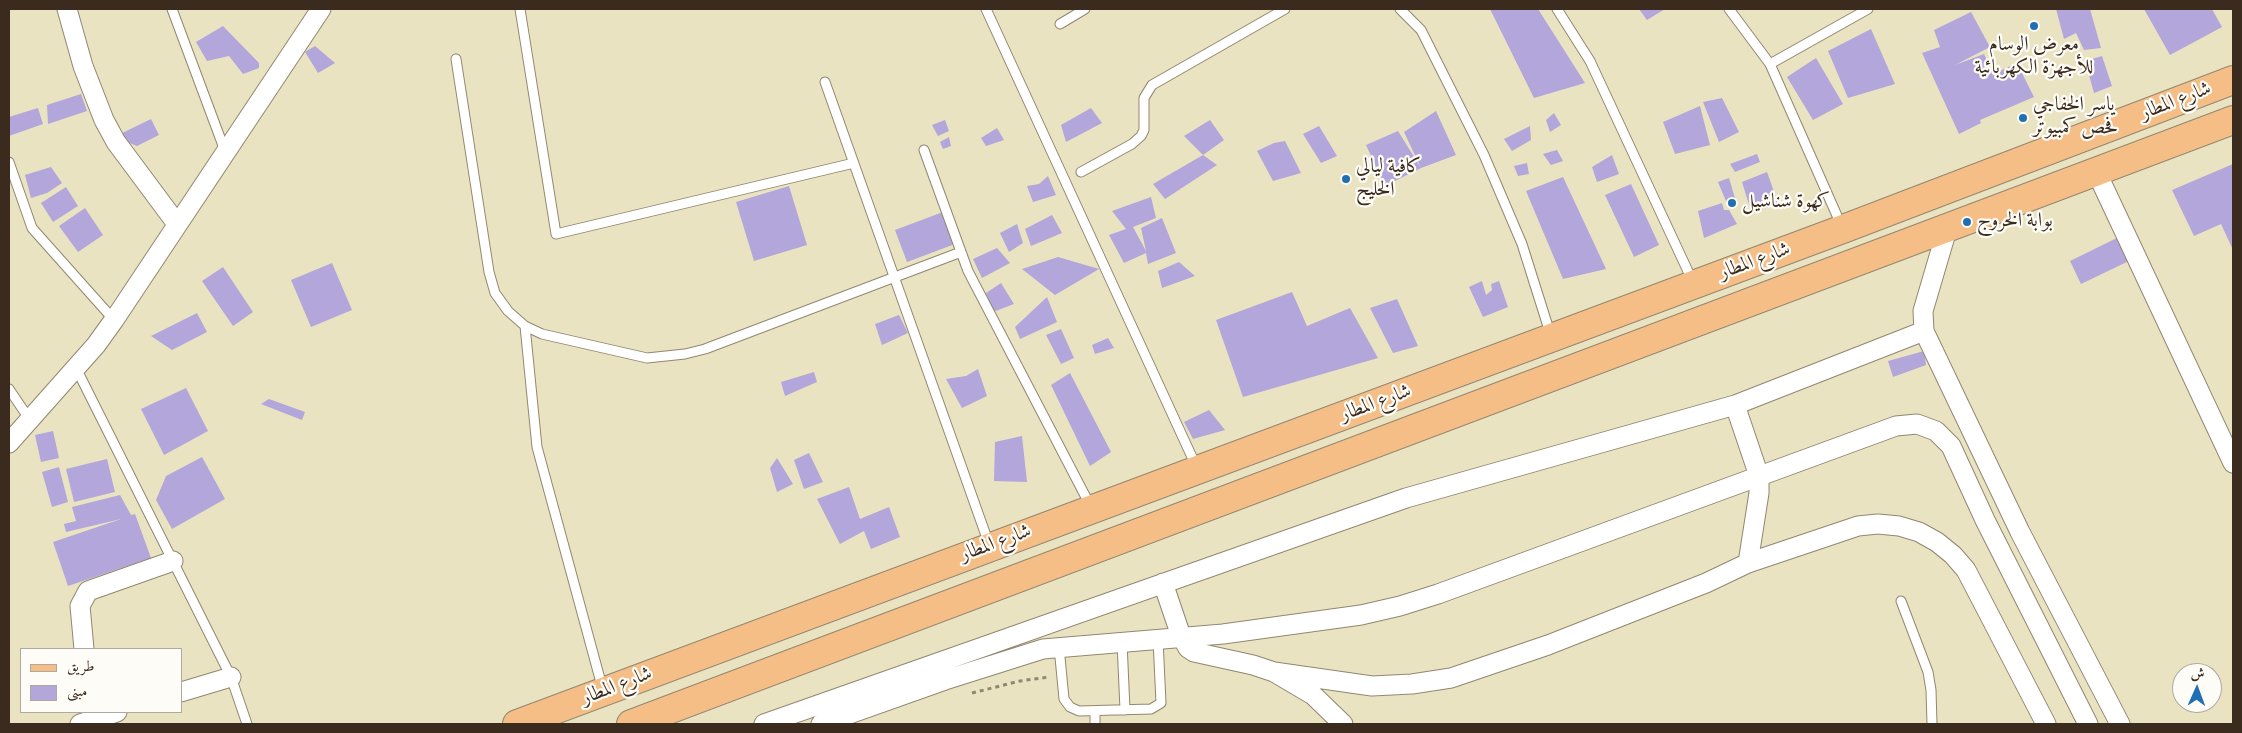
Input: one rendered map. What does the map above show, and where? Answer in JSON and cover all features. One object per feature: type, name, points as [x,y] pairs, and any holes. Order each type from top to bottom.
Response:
[{"type":"main road","name":"شارع المطار","points":[[517,724],[1694,285],[2233,80]]},
{"type":"main road","name":"شارع المطار","points":[[631,724],[2233,120]]},
{"type":"street","points":[[67,9],[83,66],[104,120],[116,142],[177,224]]},
{"type":"street","points":[[9,443],[76,368],[114,320],[321,9]]},
{"type":"street","points":[[2096,171],[2233,463]]},
{"type":"street","points":[[1948,226],[1923,311],[1924,331],[2020,532],[2120,724]]},
{"type":"street","points":[[764,724],[1406,498],[1735,405],[1924,331]]},
{"type":"street","points":[[1735,405],[1759,476],[1759,492],[1748,563]]},
{"type":"street","points":[[822,724],[944,680],[1035,651],[1158,638],[1223,634],[1342,618],[1400,606],[1438,594],[1896,426],[1917,424],[1936,430],[1951,446],[1985,520],[2088,724]]},
{"type":"street","points":[[1163,583],[1181,636],[1188,648],[1194,652],[1245,663],[1274,672],[1372,686],[1412,684],[1451,678],[1548,645],[1706,583],[1748,563],[1858,526],[1899,526],[1925,535],[1953,555],[1966,570],[2046,724]]},
{"type":"street","points":[[84,648],[80,606],[81,600],[88,591],[173,561]]},
{"type":"street","points":[[1274,672],[1313,695],[1343,724]]},
{"type":"street","points":[[182,692],[231,677]]},
{"type":"street","points":[[89,720],[114,713]]},
{"type":"lane","points":[[172,9],[225,152]]},
{"type":"lane","points":[[520,9],[556,234],[854,163]]},
{"type":"lane","points":[[986,9],[1198,470]]},
{"type":"lane","points":[[1060,24],[1085,9]]},
{"type":"lane","points":[[1081,172],[1132,144],[1141,136],[1144,130],[1144,98],[1152,85],[1285,9]]},
{"type":"lane","points":[[1400,9],[1421,30],[1484,155],[1522,244],[1551,338]]},
{"type":"lane","points":[[1557,9],[1590,61],[1694,285]]},
{"type":"lane","points":[[1729,9],[1770,64],[1843,229]]},
{"type":"lane","points":[[1770,64],[1868,9]]},
{"type":"lane","points":[[456,59],[489,272],[495,292],[508,311],[525,326],[542,334],[628,355],[666,358],[705,349],[961,252]]},
{"type":"lane","points":[[825,82],[990,546]]},
{"type":"lane","points":[[924,150],[968,271],[1092,510]]},
{"type":"lane","points":[[9,162],[32,228],[114,320]]},
{"type":"lane","points":[[525,326],[537,447],[603,692]]},
{"type":"lane","points":[[76,368],[231,677],[247,724]]},
{"type":"lane","points":[[9,388],[30,420]]},
{"type":"lane","points":[[1901,601],[1928,672],[1931,690],[1932,724]]},
{"type":"lane","points":[[1059,648],[1064,698],[1070,707],[1079,711],[1152,710],[1160,703],[1158,638]]},
{"type":"lane","points":[[1122,642],[1125,710]]},
{"type":"lane","points":[[1095,711],[1095,724]]},
{"type":"path","points":[[964,695],[1020,681],[1062,677]]},
{"type":"building","points":[[1490,9],[1538,9],[1585,83],[1534,98]]},
{"type":"building","points":[[1639,9],[1665,9],[1647,20]]},
{"type":"building","points":[[2056,9],[2090,9],[2101,48],[2084,50],[2076,33],[2064,39]]},
{"type":"building","points":[[2144,9],[2212,9],[2222,27],[2170,55]]},
{"type":"building","points":[[1971,12],[1990,47],[1955,65],[1984,54],[1993,74],[2017,63],[2034,97],[1980,120],[1981,123],[1959,134],[1922,53],[1940,47],[1934,30]]},
{"type":"building","points":[[223,26],[259,63],[259,68],[243,74],[229,56],[207,61],[196,42]]},
{"type":"building","points":[[1871,29],[1895,84],[1848,98],[1828,51]]},
{"type":"building","points":[[315,46],[335,63],[318,73],[305,52]]},
{"type":"building","points":[[2102,56],[2112,86],[2094,93],[2085,61]]},
{"type":"building","points":[[1816,58],[1843,104],[1813,120],[1787,77]]},
{"type":"building","points":[[81,94],[87,111],[48,124],[47,105]]},
{"type":"building","points":[[1722,98],[1739,132],[1719,142],[1703,102]]},
{"type":"building","points":[[1700,106],[1710,145],[1675,154],[1663,122]]},
{"type":"building","points":[[38,108],[43,124],[9,136],[9,117]]},
{"type":"building","points":[[1091,108],[1102,123],[1066,142],[1061,125]]},
{"type":"building","points":[[1436,111],[1456,155],[1421,168],[1404,132]]},
{"type":"building","points":[[1554,113],[1561,125],[1550,132],[1546,120]]},
{"type":"building","points":[[151,119],[159,135],[137,146],[114,137]]},
{"type":"building","points":[[945,120],[949,131],[938,136],[932,125]]},
{"type":"building","points":[[1210,120],[1224,140],[1203,155],[1184,136]]},
{"type":"building","points":[[1319,126],[1337,156],[1321,163],[1303,134]]},
{"type":"building","points":[[1530,126],[1531,140],[1512,151],[1504,139]]},
{"type":"building","points":[[997,128],[1004,140],[986,146],[981,138]]},
{"type":"building","points":[[1398,131],[1421,168],[1385,186],[1366,145]]},
{"type":"building","points":[[949,137],[951,146],[943,149],[940,142]]},
{"type":"building","points":[[1285,141],[1301,173],[1273,181],[1257,151],[1274,143]]},
{"type":"building","points":[[1557,150],[1563,161],[1551,165],[1543,154]]},
{"type":"building","points":[[1757,154],[1760,162],[1735,172],[1730,164]]},
{"type":"building","points":[[1203,155],[1217,165],[1165,199],[1153,184]]},
{"type":"building","points":[[1612,155],[1619,174],[1597,182],[1592,167]]},
{"type":"building","points":[[1527,163],[1529,174],[1518,176],[1514,166]]},
{"type":"building","points":[[2233,164],[2233,250],[2221,224],[2194,236],[2172,190]]},
{"type":"building","points":[[51,167],[62,183],[47,193],[31,198],[25,175]]},
{"type":"building","points":[[1767,172],[1778,203],[1752,214],[1742,182]]},
{"type":"building","points":[[1048,176],[1056,195],[1033,202],[1027,186],[1039,184]]},
{"type":"building","points":[[1563,177],[1606,269],[1563,279],[1526,191]]},
{"type":"building","points":[[1729,178],[1737,205],[1728,206],[1718,182]]},
{"type":"building","points":[[1631,184],[1659,245],[1634,257],[1605,195]]},
{"type":"building","points":[[789,186],[807,245],[754,261],[736,202]]},
{"type":"building","points":[[66,187],[78,206],[53,222],[41,203]]},
{"type":"building","points":[[1151,197],[1156,218],[1133,227],[1146,251],[1141,228],[1162,218],[1176,253],[1148,264],[1146,253],[1124,263],[1109,235],[1126,229],[1112,211]]},
{"type":"building","points":[[1722,203],[1724,210],[1729,210],[1737,224],[1704,238],[1698,211]]},
{"type":"building","points":[[85,208],[103,235],[78,252],[59,226]]},
{"type":"building","points":[[943,212],[955,244],[907,262],[895,230]]},
{"type":"building","points":[[1052,215],[1062,233],[1031,246],[1025,229]]},
{"type":"building","points":[[1017,224],[1023,243],[1009,252],[1000,233]]},
{"type":"building","points":[[2119,237],[2131,260],[2081,284],[2070,261]]},
{"type":"building","points":[[997,248],[1010,263],[982,278],[973,259]]},
{"type":"building","points":[[1058,257],[1099,269],[1055,295],[1022,269]]},
{"type":"building","points":[[1179,262],[1195,276],[1162,288],[1158,271]]},
{"type":"building","points":[[332,263],[352,310],[311,327],[291,280]]},
{"type":"building","points":[[223,267],[253,312],[233,326],[202,281]]},
{"type":"building","points":[[1482,281],[1486,295],[1492,290],[1491,284],[1499,281],[1508,307],[1483,317],[1469,287]]},
{"type":"building","points":[[1001,283],[1014,304],[993,312],[986,293]]},
{"type":"building","points":[[1292,292],[1307,326],[1350,308],[1378,358],[1243,397],[1216,320]]},
{"type":"building","points":[[1047,297],[1057,322],[1020,339],[1015,327]]},
{"type":"building","points":[[1397,299],[1418,346],[1393,353],[1370,308]]},
{"type":"building","points":[[197,313],[207,332],[172,350],[151,336]]},
{"type":"building","points":[[899,315],[908,333],[882,345],[875,324]]},
{"type":"building","points":[[1061,329],[1074,358],[1061,364],[1046,335]]},
{"type":"building","points":[[1108,338],[1114,348],[1095,354],[1092,345]]},
{"type":"building","points":[[1924,351],[1926,365],[1893,377],[1888,361]]},
{"type":"building","points":[[978,369],[987,396],[962,408],[946,379],[966,376]]},
{"type":"building","points":[[814,372],[817,382],[785,396],[781,382]]},
{"type":"building","points":[[1070,373],[1111,452],[1090,466],[1051,385]]},
{"type":"building","points":[[186,388],[208,431],[164,455],[141,409]]},
{"type":"building","points":[[269,399],[305,412],[302,420],[261,404]]},
{"type":"building","points":[[1209,410],[1225,430],[1193,439],[1184,422]]},
{"type":"building","points":[[53,431],[59,458],[41,462],[35,435]]},
{"type":"building","points":[[1022,436],[1027,482],[994,481],[995,442]]},
{"type":"building","points":[[809,453],[823,482],[804,489],[794,460]]},
{"type":"building","points":[[202,457],[225,499],[172,529],[156,500],[166,476]]},
{"type":"building","points":[[777,458],[793,484],[777,492],[770,468]]},
{"type":"building","points":[[107,459],[115,492],[74,502],[66,469]]},
{"type":"building","points":[[59,467],[68,502],[52,507],[42,472]]},
{"type":"building","points":[[849,487],[860,519],[889,507],[900,537],[871,549],[864,531],[840,544],[817,499]]},
{"type":"building","points":[[120,495],[131,515],[135,514],[151,558],[68,586],[53,542],[121,519],[66,532],[64,524],[76,521],[72,507]]},
{"type":"place","name":"معرض الوسام للأجهزة الكهربائية","points":[[2034,26]]},
{"type":"place","name":"ياسر الخفاجي فحص كمبيوتر","points":[[2023,118]]},
{"type":"place","name":"كافية ليالي الخليج","points":[[1346,179]]},
{"type":"place","name":"كهوة شناشيل","points":[[1732,203]]},
{"type":"place","name":"بوابة الخروج","points":[[1967,222]]}]
